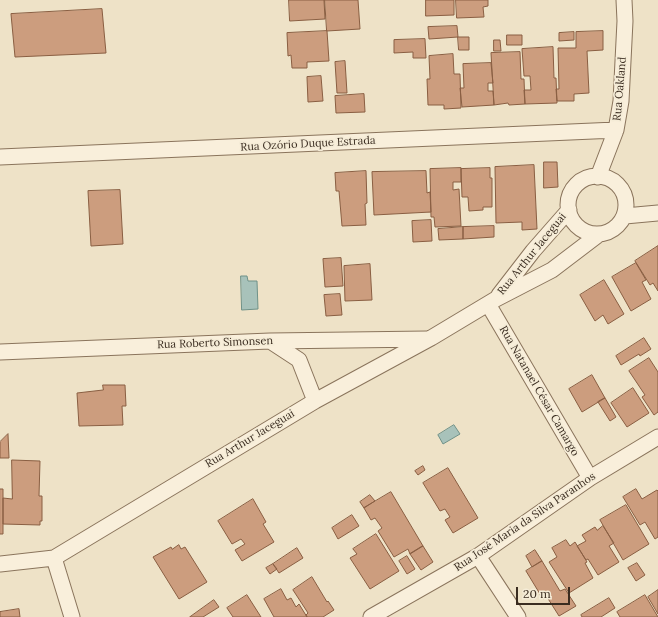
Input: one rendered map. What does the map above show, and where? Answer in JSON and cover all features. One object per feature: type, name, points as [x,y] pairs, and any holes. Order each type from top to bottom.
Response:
[{"type":"street","name":"Rua Oakland","points":[[620,0],[625,21]]},
{"type":"street","name":"Rua Oakland","points":[[598,177],[616,130],[621,101],[625,21],[624,0]]},
{"type":"street","name":"Rua Ozório Duque Estrada","points":[[0,157],[616,130]]},
{"type":"street","points":[[593,176],[598,177],[604,177],[613,181],[623,190],[627,207],[625,216],[620,225],[606,234],[598,235],[588,233],[579,228],[572,220],[568,201],[576,185],[593,176]]},
{"type":"street","name":"Rua Arthur Jaceguai","points":[[492,302],[533,251],[569,210]]},
{"type":"street","points":[[625,216],[658,213]]},
{"type":"street","name":"Rua Arthur Jaceguai","points":[[0,564],[54,558],[315,400],[431,338],[492,302],[552,270],[598,235]]},
{"type":"street","name":"Rua Natanael César Camargo","points":[[492,302],[590,478]]},
{"type":"street","name":"Rua Roberto Simonsen","points":[[0,352],[270,341],[431,338]]},
{"type":"street","points":[[270,341],[300,360],[315,400]]},
{"type":"street","name":"Rua José Maria da Silva Paranhos","points":[[371,617],[478,556],[590,478],[658,438]]},
{"type":"street","points":[[478,556],[518,617]]},
{"type":"street","points":[[54,558],[72,617]]},
{"type":"water","points":[[241,276],[247,276],[248,281],[257,281],[258,309],[242,310]]},
{"type":"water","points":[[454,425],[460,434],[443,444],[438,435]]},
{"type":"building","points":[[289,0],[324,0],[325,19],[290,21]]},
{"type":"building","points":[[325,0],[358,0],[360,29],[327,31]]},
{"type":"building","points":[[426,0],[454,0],[454,15],[426,16]]},
{"type":"building","points":[[456,0],[488,0],[488,6],[483,7],[484,17],[457,18]]},
{"type":"building","points":[[102,9],[106,53],[15,57],[11,14]]},
{"type":"building","points":[[457,26],[458,37],[429,39],[428,27]]},
{"type":"building","points":[[327,31],[329,61],[307,62],[307,68],[292,68],[291,55],[288,56],[287,33]]},
{"type":"building","points":[[603,31],[603,50],[587,51],[589,93],[574,94],[574,101],[557,101],[556,89],[559,89],[558,48],[576,48],[576,32]]},
{"type":"building","points":[[574,32],[574,40],[559,41],[559,33]]},
{"type":"building","points":[[507,35],[522,35],[522,45],[507,45]]},
{"type":"building","points":[[458,37],[469,37],[469,50],[459,50]]},
{"type":"building","points":[[425,39],[426,58],[413,58],[413,52],[394,53],[394,40]]},
{"type":"building","points":[[494,40],[500,40],[501,51],[494,51]]},
{"type":"building","points":[[553,47],[554,78],[556,78],[557,103],[525,104],[524,90],[531,90],[530,76],[524,76],[522,49]]},
{"type":"building","points":[[520,52],[521,79],[524,79],[525,104],[509,105],[508,103],[494,105],[491,53]]},
{"type":"building","points":[[453,54],[454,74],[460,74],[461,108],[444,109],[444,105],[428,105],[427,79],[430,79],[429,56]]},
{"type":"building","points":[[345,61],[347,93],[337,93],[335,62]]},
{"type":"building","points":[[491,63],[493,83],[488,83],[488,91],[493,91],[494,105],[462,107],[460,88],[464,88],[463,64]]},
{"type":"building","points":[[321,76],[323,101],[308,102],[307,77]]},
{"type":"building","points":[[364,94],[365,112],[336,113],[335,96]]},
{"type":"building","points":[[544,162],[557,162],[558,187],[544,188]]},
{"type":"building","points":[[534,165],[537,229],[522,230],[522,222],[496,223],[495,167]]},
{"type":"building","points":[[461,168],[461,182],[453,182],[453,190],[459,189],[461,226],[435,227],[434,217],[431,217],[430,169]]},
{"type":"building","points":[[490,168],[490,178],[492,178],[492,207],[483,207],[483,210],[469,211],[468,197],[462,197],[461,169]]},
{"type":"building","points":[[366,171],[366,225],[342,226],[339,191],[336,191],[335,173]]},
{"type":"building","points":[[426,171],[427,193],[430,192],[431,212],[374,215],[372,172]]},
{"type":"building","points":[[120,190],[123,244],[91,246],[88,191]]},
{"type":"building","points":[[431,220],[432,241],[413,242],[412,221]]},
{"type":"building","points":[[494,226],[494,237],[463,239],[463,227]]},
{"type":"building","points":[[463,227],[463,239],[439,240],[438,229]]},
{"type":"building","points":[[658,246],[658,291],[653,283],[650,285],[635,261]]},
{"type":"building","points":[[341,258],[343,286],[325,287],[323,259]]},
{"type":"building","points":[[636,263],[646,280],[642,282],[651,299],[631,311],[612,277]]},
{"type":"building","points":[[370,264],[372,300],[345,301],[344,266]]},
{"type":"building","points":[[604,280],[624,314],[608,324],[603,315],[595,321],[580,295]]},
{"type":"building","points":[[340,294],[342,315],[326,316],[324,295]]},
{"type":"building","points":[[644,338],[651,349],[640,356],[639,354],[621,365],[616,356]]},
{"type":"building","points":[[649,358],[658,372],[658,412],[654,415],[642,397],[645,395],[629,371]]},
{"type":"building","points":[[592,375],[605,398],[582,412],[569,389]]},
{"type":"building","points":[[103,385],[125,385],[126,406],[122,406],[123,425],[79,426],[77,393],[103,390]]},
{"type":"building","points":[[633,388],[649,413],[627,427],[611,403]]},
{"type":"building","points":[[605,398],[616,417],[610,421],[598,402]]},
{"type":"building","points":[[8,434],[9,458],[0,458],[0,442]]},
{"type":"building","points":[[12,460],[40,461],[39,496],[42,496],[42,521],[40,521],[40,525],[3,524],[3,498],[12,499]]},
{"type":"building","points":[[423,466],[425,470],[418,475],[415,471]]},
{"type":"building","points":[[448,468],[478,518],[453,533],[445,520],[450,517],[445,509],[440,511],[423,483]]},
{"type":"building","points":[[0,489],[3,489],[3,534],[0,534]]},
{"type":"building","points":[[636,489],[642,499],[657,490],[658,491],[658,537],[655,539],[645,522],[640,525],[623,497]]},
{"type":"building","points":[[391,492],[423,546],[410,554],[408,549],[394,557],[378,531],[382,528],[375,518],[371,520],[364,508]]},
{"type":"building","points":[[370,495],[375,501],[364,508],[360,502]]},
{"type":"building","points":[[253,499],[266,522],[263,524],[274,542],[242,561],[235,550],[245,544],[241,539],[232,544],[218,521]]},
{"type":"building","points":[[626,505],[649,544],[623,560],[600,520]]},
{"type":"building","points":[[352,515],[359,526],[338,539],[332,528]]},
{"type":"building","points":[[603,526],[614,543],[609,546],[619,562],[598,575],[588,559],[586,560],[577,546],[586,541],[582,535],[595,527],[597,530]]},
{"type":"building","points":[[376,534],[399,571],[370,589],[350,558],[357,554],[353,549]]},
{"type":"building","points":[[566,540],[570,546],[575,542],[587,562],[585,563],[593,578],[569,593],[549,562],[557,557],[552,548]]},
{"type":"building","points":[[179,545],[181,549],[185,547],[207,582],[179,599],[153,557],[171,547],[172,549]]},
{"type":"building","points":[[423,546],[433,562],[421,570],[410,554]]},
{"type":"building","points":[[297,548],[303,558],[279,573],[273,564]]},
{"type":"building","points":[[535,550],[542,561],[532,567],[526,556]]},
{"type":"building","points":[[407,556],[415,569],[407,574],[399,561]]},
{"type":"building","points":[[542,561],[560,591],[565,589],[576,606],[559,616],[547,597],[543,599],[526,571]]},
{"type":"building","points":[[637,563],[645,575],[636,581],[628,568]]},
{"type":"building","points":[[273,564],[277,569],[270,574],[266,568]]},
{"type":"building","points":[[312,577],[327,602],[328,601],[334,610],[323,617],[307,617],[306,615],[308,613],[293,590]]},
{"type":"building","points":[[281,589],[287,600],[291,598],[296,607],[299,604],[307,617],[274,617],[264,599]]},
{"type":"building","points":[[658,590],[658,614],[648,597]]},
{"type":"building","points":[[247,595],[261,617],[233,617],[227,608]]},
{"type":"building","points":[[645,595],[658,617],[620,617],[617,612]]},
{"type":"building","points":[[609,598],[615,608],[601,617],[582,617],[581,615]]},
{"type":"building","points":[[214,600],[219,607],[203,617],[190,617]]},
{"type":"building","points":[[19,609],[20,617],[0,617],[0,612]]}]
